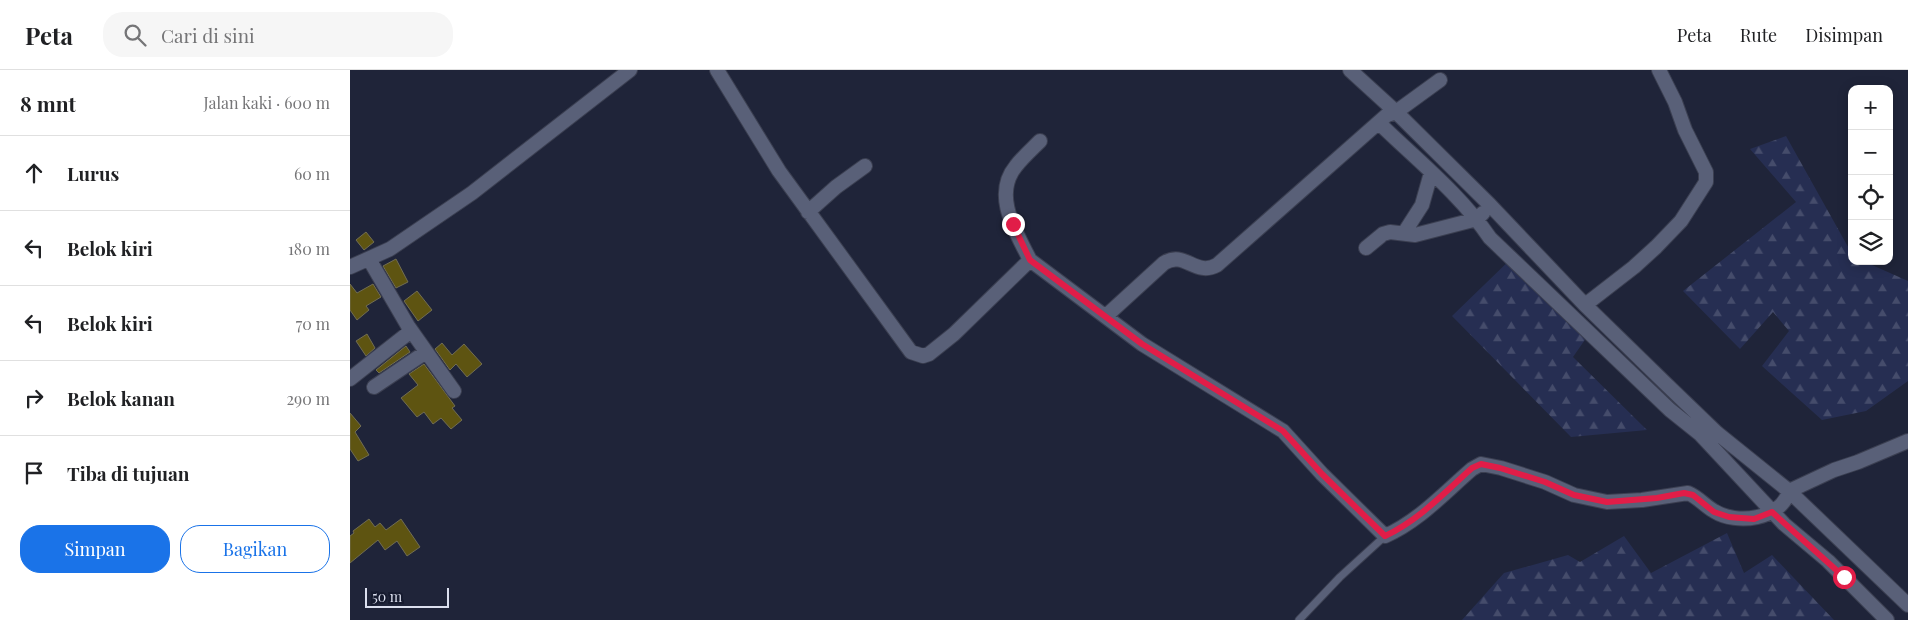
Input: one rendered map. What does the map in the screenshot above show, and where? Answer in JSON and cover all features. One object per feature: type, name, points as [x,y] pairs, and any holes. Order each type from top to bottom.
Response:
[{"type":"street","points":[[350,267],[390,249],[472,194],[630,70]]},
{"type":"street","points":[[718,70],[779,171],[911,352],[923,356],[929,354],[954,334],[1030,260]]},
{"type":"street","points":[[1350,70],[1431,173],[1456,195],[1477,219],[1490,238],[1670,410],[1700,434],[1774,510],[1887,620]]},
{"type":"street","points":[[1585,305],[1634,267],[1656,247],[1681,221],[1706,182],[1706,172],[1659,70]]},
{"type":"street","points":[[1106,316],[1164,263],[1172,258],[1179,258],[1198,268],[1210,269],[1218,265],[1386,117],[1440,80]]},
{"type":"street","points":[[1386,117],[1490,205],[1585,305],[1717,433],[1789,494],[1908,605]]},
{"type":"street","points":[[1040,141],[1014,168],[1008,181],[1005,196],[1006,206],[1030,260],[1142,344],[1283,431],[1322,474],[1385,536],[1405,526],[1472,468],[1481,464],[1545,482],[1574,495],[1607,502],[1657,498],[1684,493],[1693,495],[1714,512],[1729,517],[1754,519],[1774,510],[1789,494],[1834,470],[1908,441]]},
{"type":"street","points":[[808,212],[836,187],[865,166]]},
{"type":"street","points":[[1404,233],[1422,205],[1431,173]]},
{"type":"street","points":[[1366,248],[1382,234],[1390,232],[1415,235],[1477,219],[1490,205]]},
{"type":"street","points":[[369,259],[411,331],[454,391]]},
{"type":"street","points":[[350,379],[411,331]]},
{"type":"street","points":[[374,387],[426,352]]},
{"type":"lane","points":[[1298,620],[1340,577],[1385,536]]},
{"type":"green space","points":[[1786,136],[1848,247],[1848,265],[1872,265],[1908,281],[1908,381],[1866,411],[1822,420],[1762,366],[1789,331],[1773,312],[1740,349],[1683,291],[1796,202],[1750,149]]},
{"type":"green space","points":[[1516,254],[1591,331],[1573,357],[1647,430],[1571,437],[1452,316]]},
{"type":"green space","points":[[1727,533],[1744,573],[1772,555],[1834,620],[1462,620],[1504,573],[1568,555],[1580,562],[1624,536],[1651,573]]},
{"type":"building","points":[[366,232],[374,242],[364,250],[356,240]]},
{"type":"building","points":[[396,259],[408,282],[396,288],[383,266]]},
{"type":"building","points":[[350,284],[357,293],[373,284],[381,297],[366,306],[369,310],[357,320],[350,310]]},
{"type":"building","points":[[417,291],[432,310],[418,321],[404,301]]},
{"type":"building","points":[[367,334],[375,348],[366,356],[356,341]]},
{"type":"building","points":[[442,343],[452,355],[464,344],[482,364],[467,377],[456,364],[450,370],[435,349]]},
{"type":"building","points":[[406,346],[410,352],[379,373],[376,370]]},
{"type":"building","points":[[424,364],[455,406],[452,408],[462,420],[451,429],[441,418],[433,424],[424,412],[417,417],[401,398],[418,385],[409,374]]},
{"type":"building","points":[[350,413],[361,426],[355,432],[369,455],[358,461],[350,449]]},
{"type":"building","points":[[369,519],[375,527],[380,523],[386,530],[401,519],[420,547],[407,556],[397,541],[385,550],[378,540],[350,563],[350,536],[354,533],[353,531]]},
{"type":"route","points":[[1013,224],[1030,260],[1142,344],[1283,431],[1300,447],[1342,495],[1385,536],[1405,526],[1417,517],[1472,468],[1481,464],[1545,482],[1574,495],[1607,502],[1642,500],[1688,493],[1714,512],[1729,517],[1754,519],[1772,512],[1844,577]]}]
